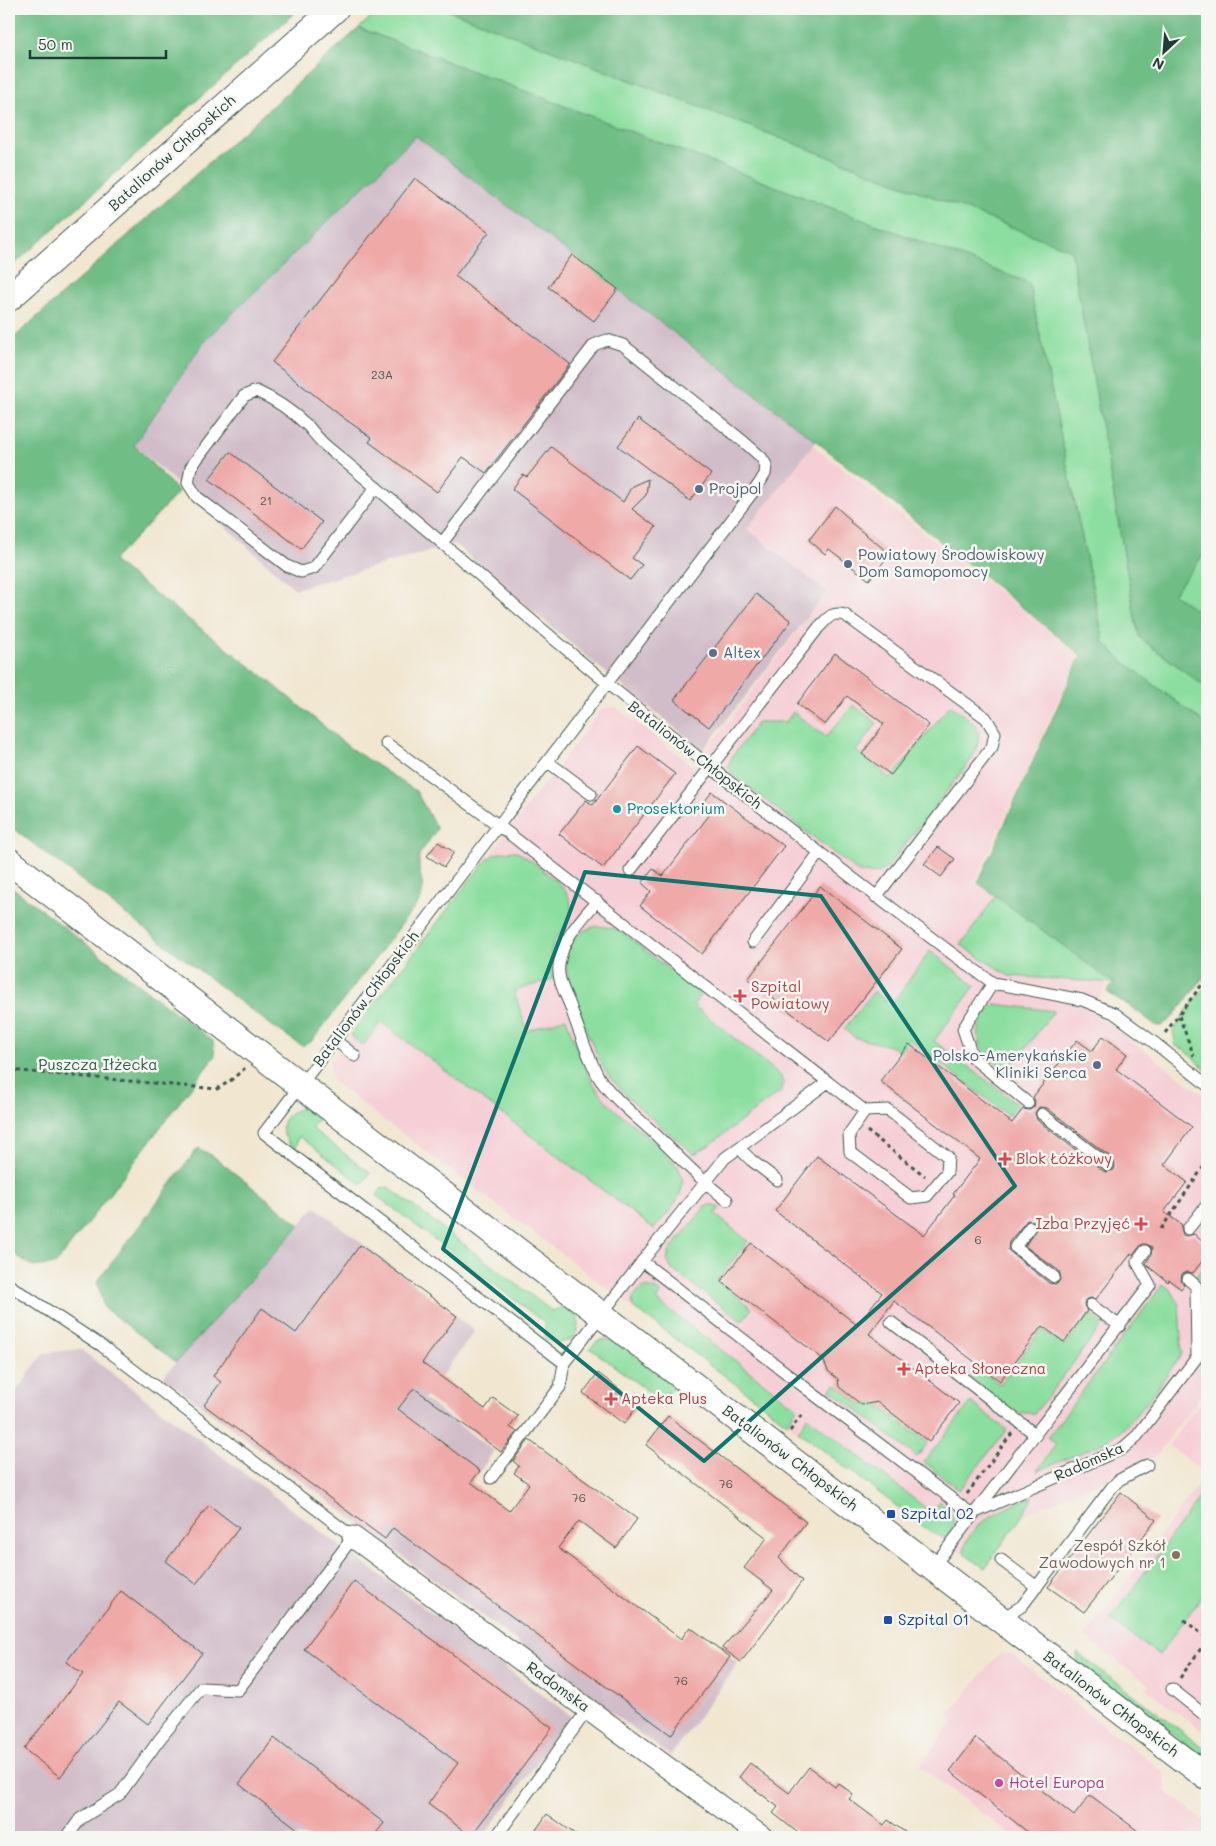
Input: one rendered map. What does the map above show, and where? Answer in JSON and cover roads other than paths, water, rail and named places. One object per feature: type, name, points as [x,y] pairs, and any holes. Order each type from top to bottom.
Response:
[{"type":"street","name":"Batalionów Chłopskich","points":[[9,298],[335,9]]},
{"type":"street","name":"Batalionów Chłopskich","points":[[9,861],[1207,1777]]},
{"type":"street","name":"Radomska","points":[[353,1537],[588,1709],[757,1836]]},
{"type":"lane","points":[[376,487],[314,568],[301,572],[287,566],[197,498],[188,483],[191,467],[244,396],[256,391],[268,396],[307,426],[323,444],[376,487],[606,684],[765,474],[766,465],[762,458],[744,442],[623,345],[607,340],[594,345],[442,543]]},
{"type":"lane","points":[[630,871],[819,627],[832,614],[838,613],[846,615],[986,718],[995,733],[992,747],[876,897]]},
{"type":"lane","name":"Batalionów Chłopskich","points":[[300,1085],[606,684],[876,897],[994,983],[1082,1000],[1114,1013],[1206,1083]]},
{"type":"lane","points":[[386,743],[597,901],[865,1111],[888,1110],[948,1157],[947,1172],[928,1196],[911,1198],[850,1152],[850,1134],[865,1111]]},
{"type":"lane","points":[[548,762],[591,794]]},
{"type":"lane","points":[[753,942],[820,853]]},
{"type":"lane","points":[[597,901],[573,929],[563,948],[559,967],[564,999],[599,1077],[619,1101],[689,1166],[705,1184],[727,1200]]},
{"type":"lane","points":[[994,983],[964,1029],[973,1058],[1028,1103]]},
{"type":"lane","points":[[335,1040],[355,1056]]},
{"type":"lane","points":[[491,1478],[560,1387],[564,1363],[600,1314],[725,1158],[828,1082]]},
{"type":"lane","points":[[300,1085],[264,1133],[564,1363]]},
{"type":"lane","points":[[1042,1114],[1108,1165]]},
{"type":"lane","points":[[739,1148],[777,1180]]},
{"type":"lane","points":[[1188,1229],[1207,1205]]},
{"type":"lane","points":[[1030,1227],[1015,1247],[1054,1277]]},
{"type":"lane","points":[[933,1567],[1150,1286],[1137,1262],[1145,1251]]},
{"type":"lane","points":[[642,1261],[959,1505],[975,1513]]},
{"type":"lane","points":[[1188,1280],[1196,1286],[1198,1357]]},
{"type":"lane","points":[[9,1285],[102,1346],[353,1537],[238,1690],[201,1688],[159,1740],[120,1794],[80,1819],[67,1837]]},
{"type":"lane","points":[[1091,1305],[1120,1326]]},
{"type":"lane","points":[[891,1322],[1036,1435]]},
{"type":"lane","name":"Radomska","points":[[975,1513],[1122,1449],[1138,1436],[1207,1344]]},
{"type":"lane","points":[[1000,1620],[1022,1606],[1112,1487],[1120,1480],[1147,1465]]},
{"type":"lane","points":[[1001,1560],[1037,1587]]},
{"type":"lane","points":[[1172,1689],[1207,1716]]},
{"type":"lane","points":[[496,1837],[588,1709]]},
{"type":"place","name":"Projpol","points":[[699,489]]},
{"type":"place","name":"Powiatowy Środowiskowy Dom Samopomocy","points":[[848,564]]},
{"type":"place","name":"Altex","points":[[713,653]]},
{"type":"place","name":"Prosektorium","points":[[617,809]]},
{"type":"place","name":"Szpital Powiatowy","points":[[740,996]]},
{"type":"place","name":"Polsko-Amerykańskie Kliniki Serca","points":[[1097,1065]]},
{"type":"place","name":"Blok Łóżkowy","points":[[1005,1159]]},
{"type":"place","name":"Izba Przyjęć","points":[[1141,1224]]},
{"type":"place","name":"Apteka Słoneczna","points":[[904,1369]]},
{"type":"place","name":"Apteka Plus","points":[[611,1399]]},
{"type":"place","name":"Szpital 02","points":[[891,1514]]},
{"type":"place","name":"Zespół Szkół Zawodowych nr 1","points":[[1176,1555]]},
{"type":"place","name":"Szpital 01","points":[[888,1620]]},
{"type":"place","name":"Hotel Europa","points":[[999,1783]]},
{"type":"park label","name":"Puszcza Iłżecka","points":[[98,1065]]}]
